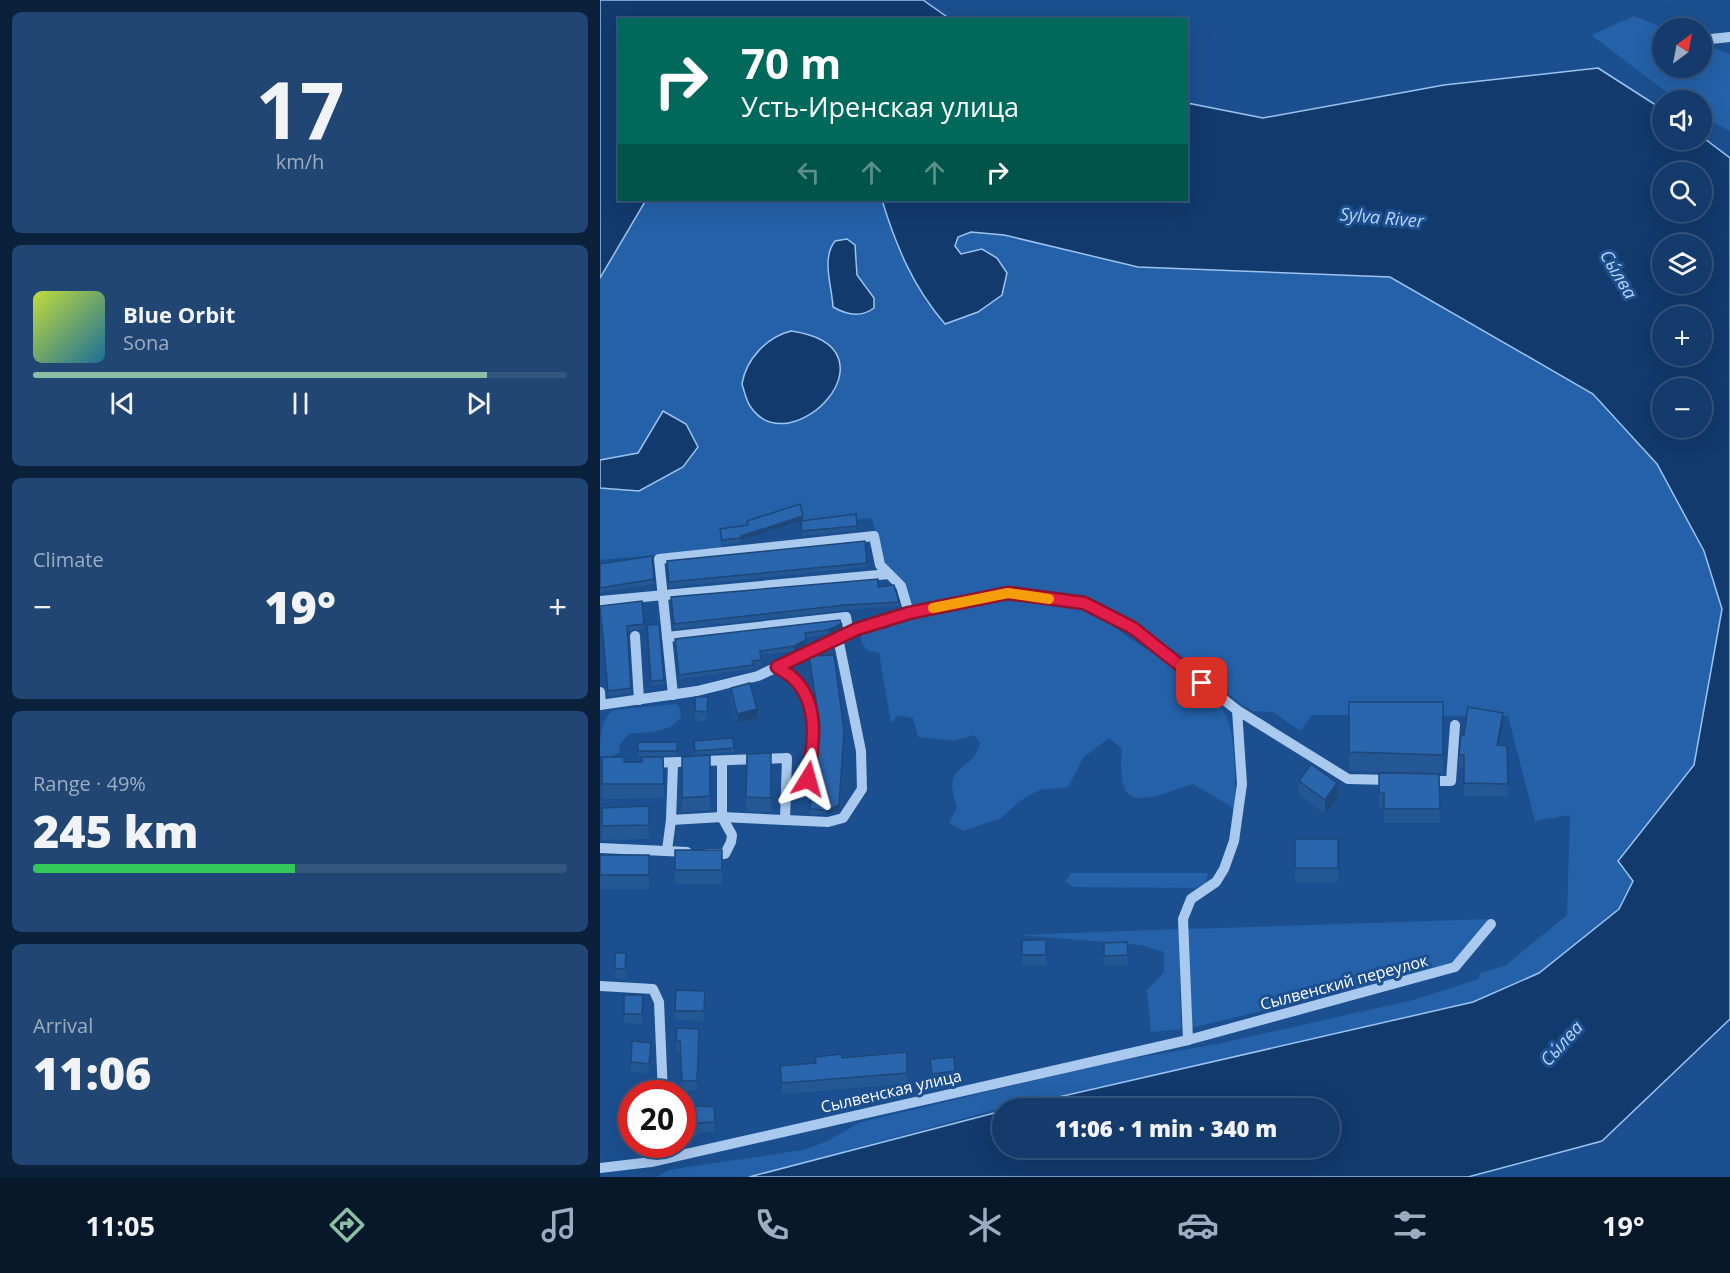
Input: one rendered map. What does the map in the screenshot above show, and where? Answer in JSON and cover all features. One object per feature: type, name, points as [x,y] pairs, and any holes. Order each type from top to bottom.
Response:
[{"type":"street","points":[[1712,39],[1730,37]]},
{"type":"street","points":[[674,694],[659,559],[874,536],[880,565],[901,586],[909,613]]},
{"type":"street","points":[[600,601],[889,574]]},
{"type":"street","points":[[600,692],[601,705],[674,694],[758,676],[849,633],[909,613],[1008,593],[1084,603],[1133,628],[1237,710],[1347,779],[1451,781],[1455,725]]},
{"type":"street","points":[[667,638],[846,617],[849,633]]},
{"type":"street","points":[[635,636],[639,700]]},
{"type":"street","points":[[671,820],[722,817],[828,822],[843,818],[862,789],[861,751],[838,638]]},
{"type":"street","points":[[777,667],[795,680],[805,696],[813,723],[808,779],[786,798]]},
{"type":"street","points":[[1188,1040],[1183,919],[1191,899],[1216,882],[1224,869],[1234,841],[1242,784],[1237,710]]},
{"type":"street","points":[[640,763],[673,764],[787,758],[785,820]]},
{"type":"street","points":[[600,849],[725,854],[732,835],[722,817],[722,761]]},
{"type":"street","points":[[667,850],[671,820],[673,764]]},
{"type":"street","name":"Сылвенский переулок","points":[[1188,1040],[1455,967],[1491,924]]},
{"type":"street","points":[[600,986],[653,989],[659,1002],[662,1080]]},
{"type":"street","name":"Сылвенская улица","points":[[696,1150],[1188,1040]]},
{"type":"street","name":"Сылвенская улица","points":[[600,1168],[662,1158]]},
{"type":"shaded area","points":[[1634,16],[1652,23],[1652,78],[1712,78],[1712,47],[1730,54],[1730,131],[1712,122],[1712,90],[1664,90],[1591,35]]},
{"type":"shaded area","points":[[645,201],[882,201],[897,247],[926,303],[970,251],[961,254],[955,246],[958,237],[971,232],[1004,235],[1138,267],[1390,277],[1593,394],[1657,464],[1704,551],[1722,609],[1694,765],[1619,861],[1633,881],[1619,909],[1539,973],[1473,1002],[1305,1043],[1049,1098],[992,1098],[992,1111],[749,1177],[657,1177],[668,1170],[803,1150],[828,1141],[858,1123],[1103,1064],[1222,1043],[1413,1000],[1479,979],[1479,974],[1506,965],[1567,915],[1570,815],[1535,821],[1508,716],[1312,715],[1300,731],[1273,712],[1253,711],[1244,706],[1189,662],[1131,623],[1100,607],[1067,596],[1033,590],[997,590],[911,607],[883,564],[872,518],[804,525],[803,520],[747,525],[739,531],[720,534],[722,549],[600,560],[600,488],[639,491],[653,426],[638,453],[600,460],[600,278]],"holes":[[[858,259],[857,275],[869,290],[831,281],[827,262]]]},
{"type":"shaded area","points":[[1005,599],[1050,602],[1093,613],[1152,651],[1211,697],[1225,714],[1230,726],[1234,756],[1235,812],[1230,806],[1193,784],[1148,798],[1129,795],[1124,786],[1121,771],[1122,749],[1109,738],[1084,757],[1068,787],[1039,790],[1020,801],[1001,818],[964,831],[949,823],[957,807],[953,792],[955,774],[977,752],[980,743],[974,735],[954,741],[918,737],[913,718],[898,715],[891,723],[879,653],[865,648],[861,634],[876,628],[886,629],[911,615]]},
{"type":"shaded area","points":[[676,704],[680,708],[681,717],[671,726],[658,731],[629,734],[620,744],[619,753],[607,758],[600,756],[603,724],[614,710]]},
{"type":"shaded area","points":[[1071,873],[1208,873],[1206,883],[1196,888],[1074,887],[1065,882]]},
{"type":"shaded area","points":[[1488,919],[1453,965],[1191,1028],[1186,929]]},
{"type":"shaded area","points":[[1179,929],[1181,1029],[1151,1032],[1147,990],[1164,972],[1164,952],[1141,945],[1018,935]]},
{"type":"water","points":[[600,0],[923,0],[949,18],[618,18],[618,201],[645,201],[600,278]]},
{"type":"water","points":[[1598,68],[1652,103],[1652,150],[1712,150],[1712,144],[1730,158],[1730,1019],[1602,1141],[1468,1177],[749,1177],[992,1114],[992,1158],[1340,1158],[1340,1098],[1055,1098],[1473,1002],[1539,973],[1619,909],[1633,881],[1618,861],[1694,765],[1722,609],[1704,551],[1657,464],[1593,394],[1390,277],[1138,267],[1004,235],[971,232],[958,237],[955,246],[961,254],[982,249],[997,258],[1007,273],[1002,295],[978,312],[945,324],[934,310],[907,265],[893,234],[882,201],[1188,201],[1188,103],[1263,118],[1444,85]]},
{"type":"water","points":[[847,239],[855,245],[857,275],[874,298],[874,308],[859,314],[843,312],[833,307],[828,273],[829,256],[835,241]]},
{"type":"water","points":[[791,331],[824,341],[838,358],[839,378],[829,398],[811,414],[790,423],[768,421],[750,406],[742,384],[744,375],[759,350],[774,338]]},
{"type":"water","points":[[663,411],[686,424],[698,447],[683,467],[639,491],[600,488],[600,460],[638,453]]},
{"type":"building","points":[[800,504],[803,516],[741,536],[741,538],[722,540],[720,529],[748,525],[747,521]]},
{"type":"building","points":[[856,514],[857,526],[802,531],[801,521]]},
{"type":"building","points":[[865,541],[867,563],[669,582],[667,561]]},
{"type":"building","points":[[652,556],[654,579],[600,588],[600,564]]},
{"type":"building","points":[[878,579],[878,587],[894,585],[899,602],[845,605],[674,624],[671,597]]},
{"type":"building","points":[[642,601],[644,624],[627,626],[631,688],[608,691],[600,606]]},
{"type":"building","points":[[840,620],[841,624],[828,630],[805,633],[806,640],[794,646],[760,651],[761,660],[752,661],[753,665],[679,675],[675,639]]},
{"type":"building","points":[[659,624],[664,680],[651,681],[647,625]]},
{"type":"building","points":[[834,655],[844,731],[839,805],[827,810],[810,809],[820,726],[809,656]]},
{"type":"building","points":[[750,683],[757,709],[737,714],[731,688]]},
{"type":"building","points":[[695,697],[708,697],[707,712],[695,711]]},
{"type":"building","points":[[1349,702],[1443,702],[1443,755],[1349,752]]},
{"type":"building","points":[[1468,707],[1503,713],[1497,745],[1507,746],[1508,784],[1464,783],[1464,755],[1459,755]]},
{"type":"building","points":[[733,738],[734,748],[695,751],[694,741]]},
{"type":"building","points":[[638,742],[677,742],[677,751],[638,751]]},
{"type":"building","points":[[771,753],[771,798],[746,797],[747,754]]},
{"type":"building","points":[[710,755],[710,796],[682,798],[682,757]]},
{"type":"building","points":[[602,757],[624,757],[624,762],[642,762],[642,757],[663,757],[664,784],[602,784]]},
{"type":"building","points":[[1311,764],[1337,783],[1325,800],[1299,781]]},
{"type":"building","points":[[1379,773],[1439,774],[1440,809],[1384,809],[1384,793],[1379,793]]},
{"type":"building","points":[[649,806],[649,825],[602,826],[602,808]]},
{"type":"building","points":[[1295,839],[1338,839],[1338,868],[1295,868]]},
{"type":"building","points":[[675,850],[722,850],[722,870],[675,870]]},
{"type":"building","points":[[600,855],[649,855],[649,875],[600,875]]},
{"type":"building","points":[[1022,940],[1046,940],[1046,955],[1022,955]]},
{"type":"building","points":[[1127,942],[1128,955],[1104,956],[1104,943]]},
{"type":"building","points":[[615,953],[626,953],[625,969],[615,969]]},
{"type":"building","points":[[676,990],[705,991],[704,1011],[675,1011]]},
{"type":"building","points":[[624,995],[643,995],[642,1014],[624,1014]]},
{"type":"building","points":[[677,1028],[699,1029],[697,1081],[682,1080],[680,1041],[676,1041]]},
{"type":"building","points":[[632,1041],[651,1043],[649,1064],[631,1062]]},
{"type":"building","points":[[907,1052],[907,1073],[782,1083],[780,1066],[816,1063],[815,1057],[841,1054],[842,1058]]},
{"type":"building","points":[[954,1057],[955,1071],[932,1074],[930,1059]]},
{"type":"building","points":[[696,1106],[714,1107],[715,1122],[697,1123],[697,1126]]},
{"type":"slow traffic","points":[[933,608],[1008,593],[1049,599]]},
{"type":"route","points":[[808,779],[812,755],[813,723],[805,696],[795,680],[777,667],[857,629],[909,613],[1008,593],[1084,603],[1133,628],[1202,683]]},
{"type":"water label","name":"Sylva River","points":[[1382,217]]},
{"type":"water label","name":"Сы́лва","points":[[1619,274]]},
{"type":"water label","name":"Сы́лва","points":[[1561,1043]]}]
